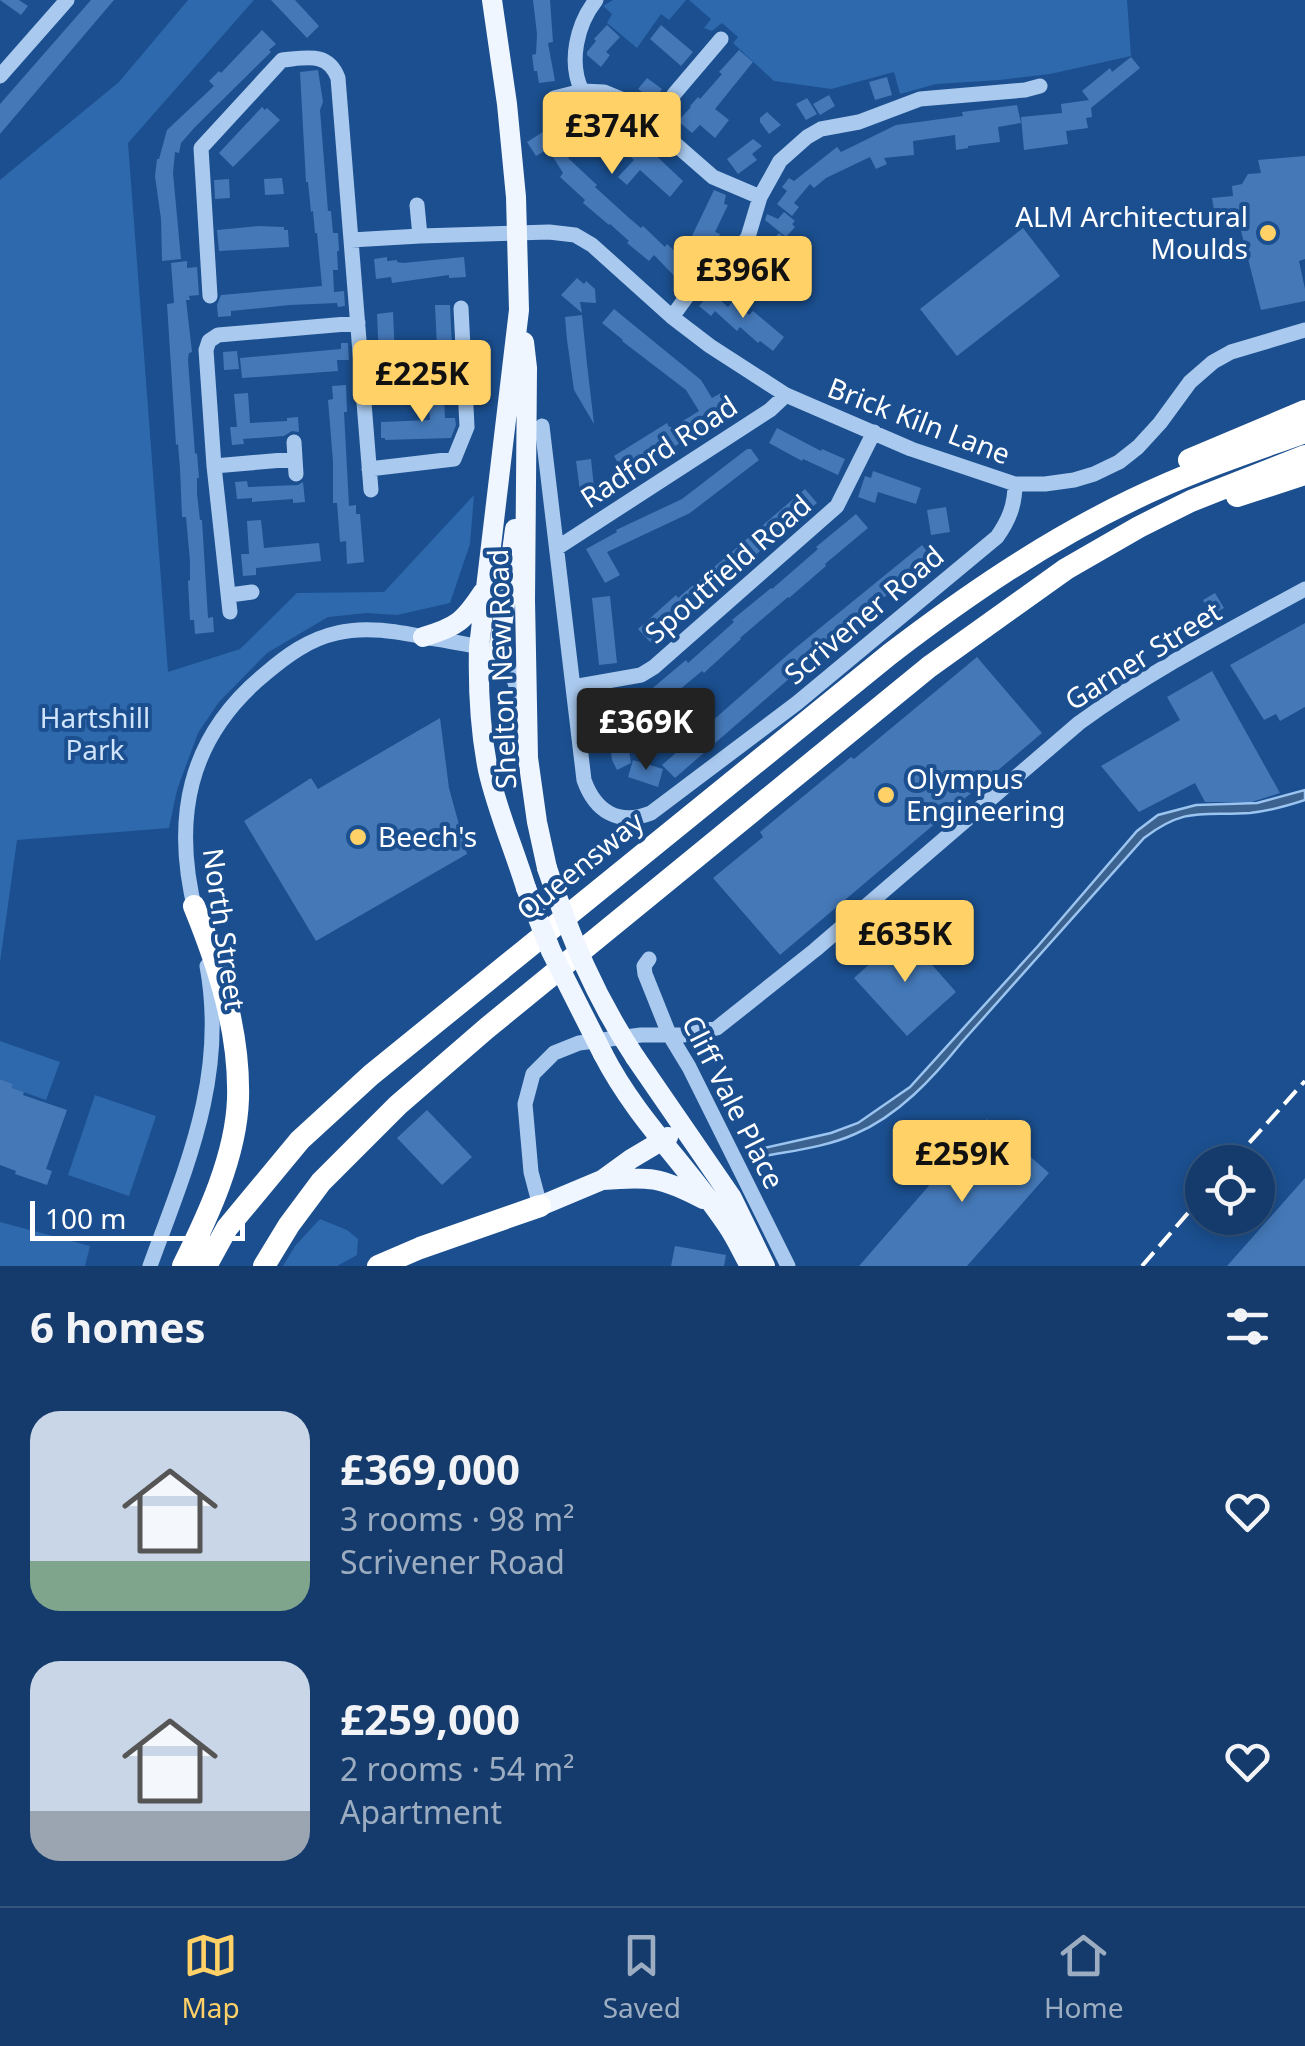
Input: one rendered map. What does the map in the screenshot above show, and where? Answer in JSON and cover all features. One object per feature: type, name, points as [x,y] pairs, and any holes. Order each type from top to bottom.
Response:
[{"type":"highway","points":[[1036,552],[1095,511],[1173,467],[1305,411]]},
{"type":"highway","name":"Queensway","points":[[206,1266],[227,1228],[300,1140],[371,1075],[955,604],[1036,552],[1170,482],[1305,432]]},
{"type":"highway","points":[[264,1266],[322,1182],[398,1105],[928,667],[1066,569],[1139,526],[1305,456]]},
{"type":"highway","points":[[1066,569],[1213,504],[1305,474]]},
{"type":"highway","points":[[183,1266],[223,1171],[238,1102],[236,1056],[225,992],[194,906]]},
{"type":"highway","points":[[378,1266],[540,1206]]},
{"type":"main road","name":"Shelton New Road","points":[[492,0],[507,104],[520,310],[528,368],[528,758],[537,822],[547,868],[596,992],[682,1128],[732,1198],[765,1266]]},
{"type":"main road","name":"Shelton New Road","points":[[520,310],[478,657],[488,771],[551,952],[603,1054],[661,1142],[728,1227],[750,1266]]},
{"type":"main road","points":[[478,657],[493,664],[498,657],[526,458]]},
{"type":"main road","points":[[424,637],[449,630],[468,614],[487,586]]},
{"type":"main road","points":[[616,1078],[634,1122],[630,1159]]},
{"type":"main road","points":[[540,1206],[602,1180],[682,1128]]},
{"type":"main road","points":[[602,1180],[662,1179],[710,1202]]},
{"type":"street","points":[[582,91],[576,79],[576,47],[585,18],[596,0]]},
{"type":"street","points":[[0,76],[60,2]]},
{"type":"street","points":[[653,124],[716,45],[698,37]]},
{"type":"street","points":[[210,296],[201,148],[282,60],[326,61],[338,78],[371,490]]},
{"type":"street","points":[[672,317],[690,292],[732,258],[748,236],[760,197],[780,161],[821,129],[859,122],[920,99],[1033,88],[1028,108]]},
{"type":"street","points":[[554,98],[582,91],[604,92],[626,100],[713,177],[760,197]]},
{"type":"street","points":[[418,205],[420,236]]},
{"type":"street","name":"Brick Kiln Lane","points":[[351,240],[561,232],[574,235],[592,245],[710,346],[786,395],[911,449],[1014,484],[1074,480],[1119,462],[1138,447],[1190,382],[1212,362],[1231,352],[1305,330]]},
{"type":"street","points":[[208,256],[227,254]]},
{"type":"street","points":[[369,469],[458,465],[467,428],[461,308]]},
{"type":"street","points":[[230,612],[214,466],[206,350],[209,341],[218,335],[358,323]]},
{"type":"street","name":"Radford Road","points":[[556,548],[770,410],[786,395]]},
{"type":"street","points":[[542,426],[573,687]]},
{"type":"street","name":"Spoutfield Road","points":[[573,687],[641,675],[654,667],[838,506],[874,432]]},
{"type":"street","points":[[214,466],[296,467],[294,442]]},
{"type":"street","name":"Scrivener Road","points":[[573,687],[584,780],[591,798],[614,816],[640,818],[651,813],[798,703],[997,537],[1012,511],[1014,484]]},
{"type":"street","name":"Garner Street","points":[[540,1206],[524,1104],[533,1074],[554,1053],[568,1046],[717,1028],[815,950],[1078,723],[1183,656],[1305,589]]},
{"type":"street","points":[[230,595],[252,592]]},
{"type":"street","name":"North Street","points":[[150,1265],[194,1146],[210,1071],[214,1020],[210,984],[186,871],[186,831],[194,770],[208,740],[242,693],[282,659],[325,636],[364,628],[424,637],[478,657]]},
{"type":"street","points":[[498,657],[506,662],[516,680],[528,758]]},
{"type":"street","name":"Cliff Vale Place","points":[[649,959],[644,966],[648,988],[788,1266]]},
{"type":"green space","name":"Hartshill Park","points":[[188,0],[254,0],[128,143],[168,672],[240,649],[297,593],[384,592],[474,495],[470,544],[450,603],[397,615],[328,617],[267,653],[219,702],[198,733],[177,790],[169,828],[17,840],[0,962],[0,180],[119,82]]},
{"type":"green space","points":[[613,0],[686,0],[669,20],[661,14],[637,48],[607,23],[612,14],[603,6]]},
{"type":"green space","points":[[689,0],[1127,0],[1131,56],[1050,74],[936,84],[900,94],[894,72],[831,89],[774,81],[733,43],[738,37],[722,23],[712,31],[704,28],[711,19]]},
{"type":"green space","points":[[0,1041],[60,1062],[46,1100],[12,1088],[13,1084],[0,1079]]},
{"type":"green space","points":[[95,1095],[156,1116],[129,1196],[68,1175]]},
{"type":"green space","points":[[320,1219],[358,1239],[357,1255],[337,1266],[283,1266],[295,1246]]},
{"type":"green space","points":[[0,1222],[90,1246],[85,1266],[0,1266]]},
{"type":"shaded area","points":[[1305,790],[1305,800],[1250,813],[1184,817],[1144,838],[914,1095],[886,1117],[843,1139],[755,1158],[751,1151],[858,1123],[910,1087],[1137,831],[1158,815],[1196,805],[1257,803]]},
{"type":"building","points":[[0,0],[19,0],[28,6],[21,15]]},
{"type":"building","points":[[91,0],[114,0],[0,134],[0,104]]},
{"type":"building","points":[[271,0],[295,0],[319,26],[307,38]]},
{"type":"building","points":[[533,0],[550,0],[553,42],[548,43],[555,81],[539,83],[534,71],[532,55],[536,54],[537,34]]},
{"type":"building","points":[[607,25],[620,37],[606,52],[610,55],[601,67],[587,52]]},
{"type":"building","points":[[661,25],[693,52],[681,66],[650,39]]},
{"type":"building","points":[[262,30],[276,44],[271,52],[195,127],[181,143],[179,153],[175,152],[173,173],[181,259],[162,261],[155,176],[167,130],[214,86],[209,81]]},
{"type":"building","points":[[739,50],[753,62],[715,109],[729,120],[715,138],[700,125],[692,133],[678,121]]},
{"type":"building","points":[[1131,57],[1140,68],[1091,108],[1092,117],[1086,118],[1088,128],[1066,131],[1068,144],[1024,150],[1021,117],[1062,113],[1061,104],[1089,100],[1082,91]]},
{"type":"building","points":[[318,70],[328,211],[333,233],[338,233],[334,292],[344,291],[345,306],[290,305],[231,311],[231,316],[218,317],[221,295],[322,286],[317,233],[306,182],[300,72]]},
{"type":"building","points":[[887,77],[892,95],[875,100],[869,82]]},
{"type":"building","points":[[647,78],[662,89],[654,101],[638,89]]},
{"type":"building","points":[[829,95],[835,106],[820,115],[813,104]]},
{"type":"building","points":[[807,98],[817,114],[806,120],[796,104]]},
{"type":"building","points":[[589,103],[609,117],[606,131],[616,118],[683,181],[670,197],[640,170],[627,185],[618,177],[634,160],[605,134],[592,149],[589,146],[568,158],[628,217],[665,247],[667,244],[695,270],[682,284],[654,255],[649,261],[583,203],[585,200],[560,177],[563,173],[548,149],[536,156],[527,142],[546,130],[543,126],[553,119],[559,128],[571,114],[575,118]]},
{"type":"building","points":[[1017,105],[1021,123],[998,127],[1000,142],[956,150],[955,135],[913,141],[914,155],[884,158],[887,164],[876,169],[870,157],[814,188],[810,184],[794,203],[799,207],[792,216],[777,204],[787,191],[782,187],[789,178],[794,181],[837,147],[841,152],[896,125]]},
{"type":"building","points":[[262,107],[280,120],[233,167],[219,153]]},
{"type":"building","points":[[767,112],[781,125],[769,134],[760,122]]},
{"type":"building","points":[[753,139],[762,146],[752,154],[757,160],[738,174],[727,159]]},
{"type":"building","name":"ALM Architectural Moulds","points":[[1305,156],[1305,259],[1299,261],[1305,301],[1261,310],[1238,219],[1216,222],[1212,198],[1233,196],[1232,186],[1242,184],[1248,174],[1261,173],[1258,160]]},
{"type":"building","points":[[282,178],[284,194],[265,195],[264,179]]},
{"type":"building","points":[[229,179],[230,198],[215,199],[214,180]]},
{"type":"building","points":[[714,190],[726,195],[724,204],[728,205],[715,232],[720,234],[715,245],[706,241],[704,246],[690,240]]},
{"type":"building","points":[[784,212],[795,221],[786,237],[765,220],[767,214],[778,219]]},
{"type":"building","points":[[284,227],[288,230],[289,247],[219,251],[217,230]]},
{"type":"building","points":[[1023,228],[1060,276],[957,356],[920,309]]},
{"type":"building","points":[[779,233],[793,244],[782,257],[786,260],[777,272],[763,261],[774,248],[769,244]]},
{"type":"building","points":[[387,257],[387,261],[403,263],[464,257],[466,277],[449,275],[392,283],[391,277],[376,279],[374,259]]},
{"type":"building","points":[[187,261],[187,268],[197,267],[199,295],[186,300],[192,352],[188,360],[208,618],[213,617],[214,632],[195,634],[194,620],[190,620],[190,561],[186,517],[182,517],[167,304],[174,303],[171,263]]},
{"type":"building","points":[[771,269],[785,282],[772,298],[757,286]]},
{"type":"building","points":[[577,278],[595,289],[596,303],[580,302],[582,313],[561,295]]},
{"type":"building","points":[[711,292],[728,307],[733,301],[749,315],[753,311],[784,337],[773,351],[740,327],[737,331],[715,311],[711,316],[699,306]]},
{"type":"building","points":[[435,305],[450,305],[454,389],[439,389]]},
{"type":"building","points":[[614,309],[701,380],[712,398],[721,393],[731,411],[626,477],[614,456],[667,423],[673,427],[699,411],[686,390],[602,323]]},
{"type":"building","points":[[393,312],[396,380],[380,381],[377,314]]},
{"type":"building","points":[[582,315],[594,424],[574,390],[567,340],[565,317]]},
{"type":"building","points":[[341,343],[348,343],[349,360],[337,360],[338,371],[242,378],[240,358],[341,349]]},
{"type":"building","points":[[237,351],[239,369],[224,370],[223,352]]},
{"type":"building","points":[[388,384],[406,384],[406,398],[389,398]]},
{"type":"building","points":[[346,385],[349,506],[356,505],[356,514],[360,514],[364,562],[347,564],[346,541],[340,542],[337,503],[333,503],[328,400],[333,399],[332,386]]},
{"type":"building","points":[[248,393],[250,423],[298,417],[299,432],[243,439],[244,444],[232,445],[230,427],[237,427],[234,394]]},
{"type":"building","points":[[428,396],[444,396],[445,418],[455,418],[451,438],[381,438],[381,422],[430,420]]},
{"type":"building","points":[[777,428],[845,459],[838,475],[769,443]]},
{"type":"building","points":[[747,449],[759,460],[690,513],[607,552],[620,575],[605,583],[586,549],[682,499]]},
{"type":"building","points":[[591,459],[595,497],[581,499],[576,461]]},
{"type":"building","points":[[873,471],[921,488],[916,504],[878,492],[875,503],[858,497],[865,476],[871,478]]},
{"type":"building","points":[[247,481],[248,487],[303,482],[305,502],[237,499],[235,482]]},
{"type":"building","points":[[805,489],[817,503],[651,643],[638,629],[676,595],[678,598]]},
{"type":"building","points":[[946,507],[950,532],[931,535],[927,510]]},
{"type":"building","points":[[856,514],[868,528],[704,673],[660,706],[648,692],[686,660],[688,663]]},
{"type":"building","points":[[261,520],[264,548],[319,543],[321,561],[256,568],[256,575],[243,576],[241,554],[249,554],[247,521]]},
{"type":"building","points":[[922,545],[932,558],[797,669],[675,778],[662,765],[793,650]]},
{"type":"building","points":[[1215,593],[1224,608],[1211,615],[1203,600]]},
{"type":"building","points":[[610,596],[617,663],[599,665],[592,598]]},
{"type":"building","points":[[1305,623],[1305,707],[1280,721],[1276,714],[1264,720],[1230,665]]},
{"type":"building","name":"Olympus Engineering","points":[[977,657],[1042,733],[780,955],[713,878],[763,837],[760,832]]},
{"type":"building","points":[[1212,671],[1280,793],[1252,802],[1205,802],[1195,783],[1139,812],[1101,766],[1180,720],[1167,697]]},
{"type":"building","points":[[621,695],[631,763],[617,770],[612,760],[603,697]]},
{"type":"building","name":"Beech's","points":[[440,718],[449,788],[467,854],[316,941],[244,821],[311,778],[318,789]]},
{"type":"building","points":[[633,760],[663,769],[658,787],[628,777]]},
{"type":"building","points":[[904,933],[956,992],[907,1036],[854,978]]},
{"type":"building","points":[[0,1079],[13,1084],[12,1088],[24,1092],[23,1095],[67,1110],[46,1169],[52,1171],[47,1185],[0,1165]]},
{"type":"building","points":[[427,1110],[472,1157],[442,1185],[397,1138]]},
{"type":"building","points":[[987,1119],[1049,1173],[967,1266],[859,1266]]},
{"type":"building","points":[[1305,1178],[1305,1266],[1227,1266],[1254,1235],[1275,1235],[1275,1212]]},
{"type":"building","points":[[675,1246],[726,1255],[724,1266],[671,1266]]},
{"type":"railway","points":[[1247,1145],[1305,1081]]},
{"type":"railway","points":[[1142,1266],[1185,1217]]},
{"type":"place","name":"ALM Architectural Moulds","points":[[1268,233]]},
{"type":"place","name":"Olympus Engineering","points":[[886,795]]},
{"type":"place","name":"Beech's","points":[[358,837]]}]
